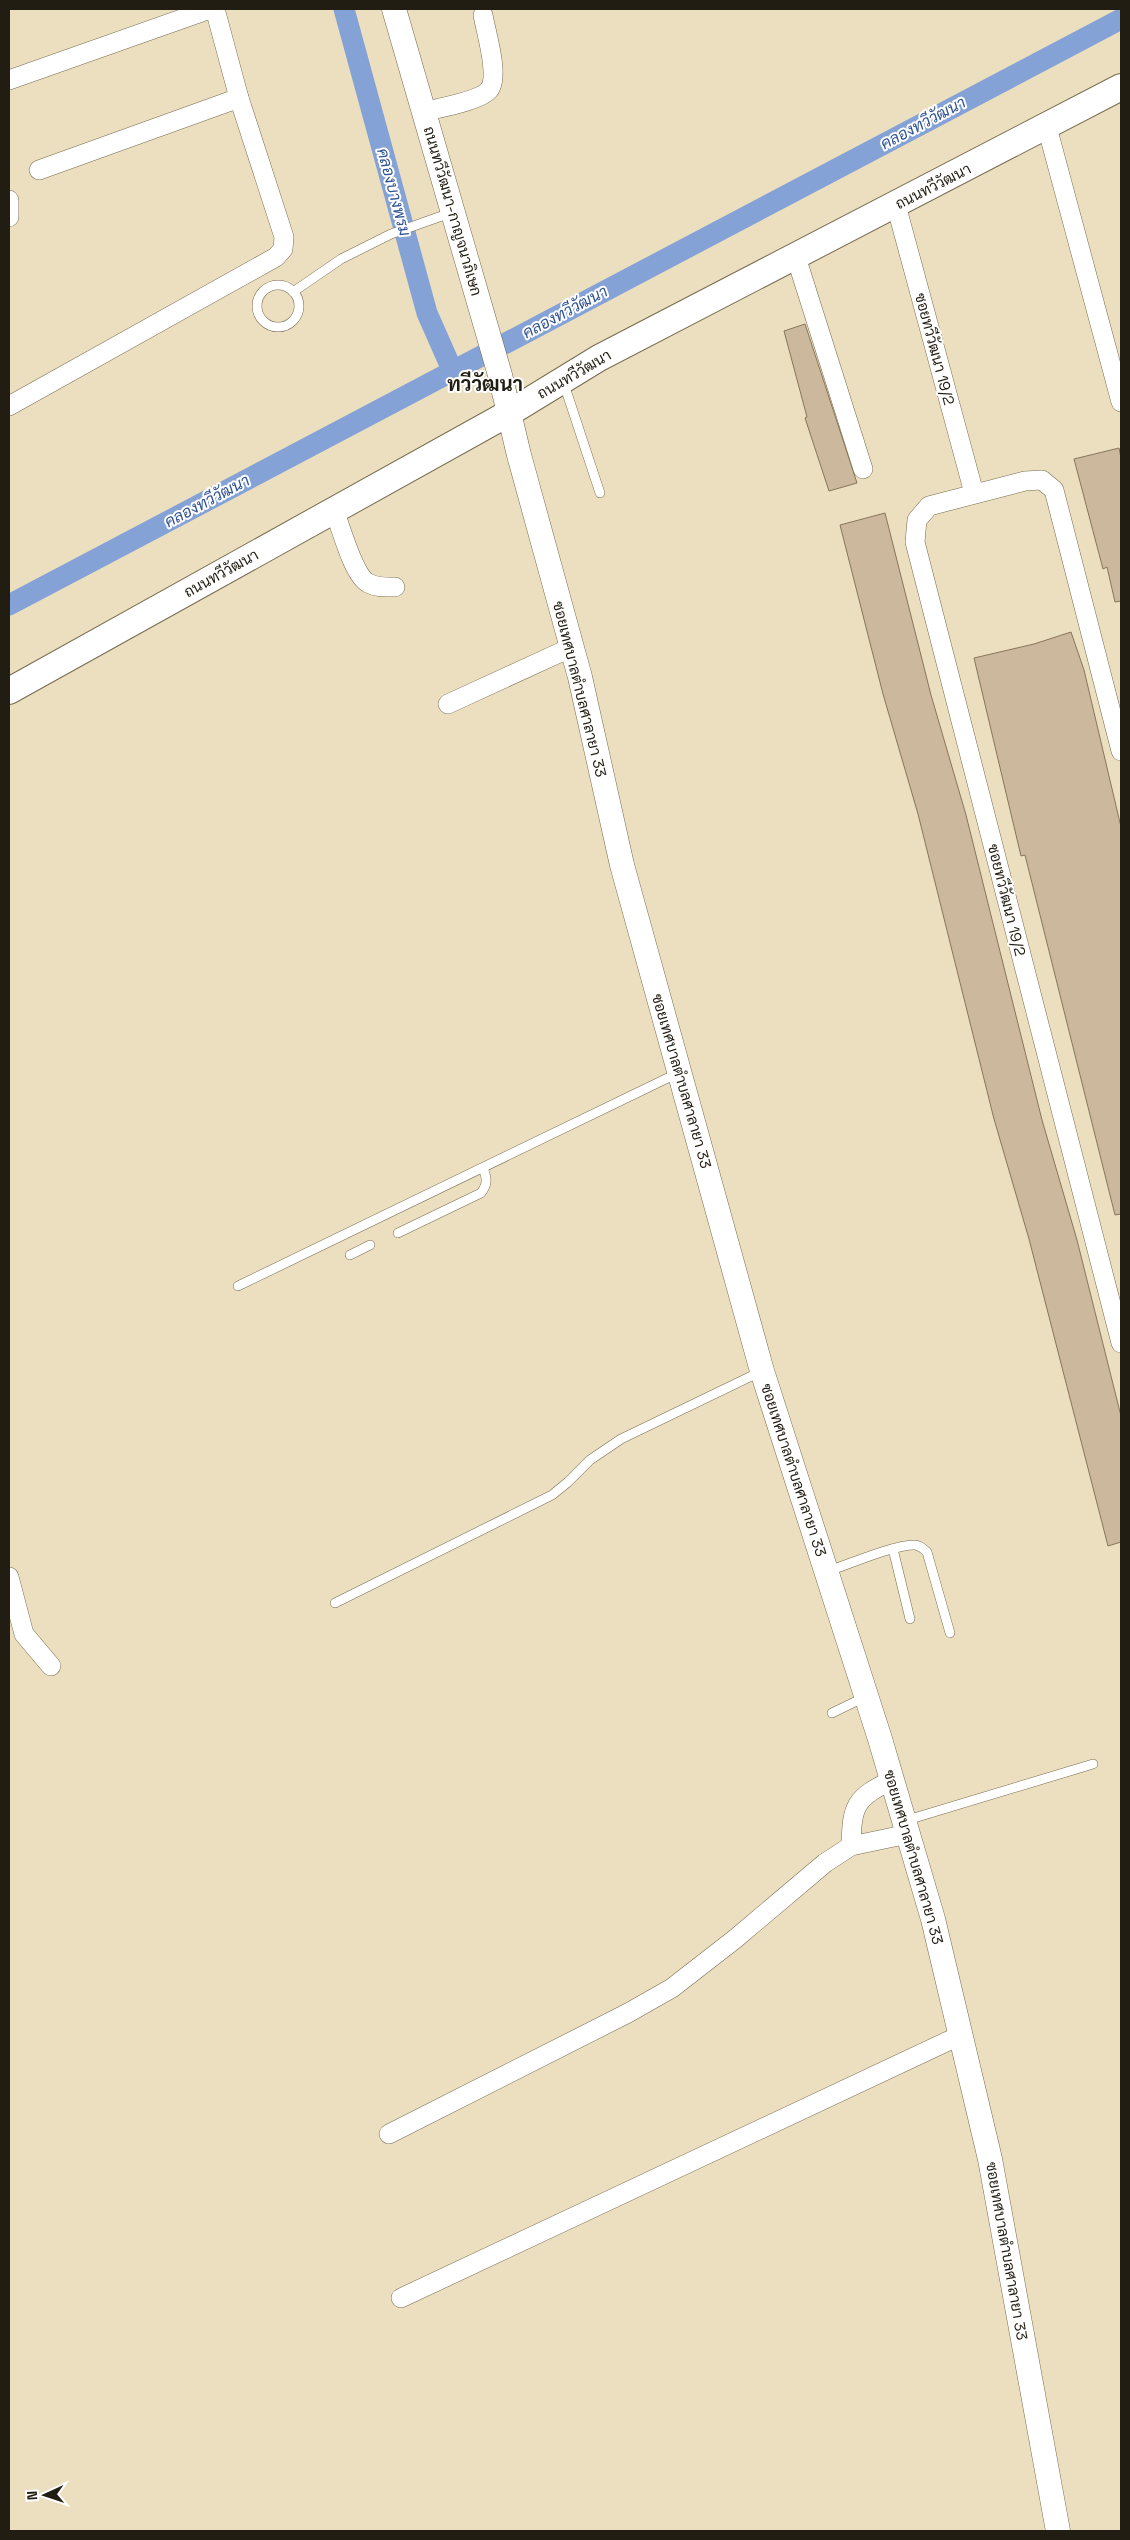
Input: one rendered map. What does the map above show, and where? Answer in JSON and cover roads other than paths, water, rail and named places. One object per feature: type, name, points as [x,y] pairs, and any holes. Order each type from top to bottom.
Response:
[{"type":"main road","name":"ถนนทวีวัฒนา","points":[[9,691],[509,413],[600,358],[1121,87]]},
{"type":"street","points":[[9,80],[210,9]]},
{"type":"street","points":[[9,406],[276,257],[279,253],[284,237],[214,9]]},
{"type":"street","name":"ถนนทวีวัฒนา-กาญจนาภิเษก","points":[[394,9],[478,295],[509,413]]},
{"type":"street","points":[[423,112],[474,98],[488,91],[494,79],[483,15]]},
{"type":"street","points":[[39,170],[240,98]]},
{"type":"street","points":[[1047,127],[1121,402]]},
{"type":"street","points":[[9,200],[9,217]]},
{"type":"street","name":"ซอยทวีวัฒนา 19/2","points":[[896,205],[974,493]]},
{"type":"street","points":[[796,257],[863,469]]},
{"type":"street","name":"ซอยเทศบาลตำบลศาลายา 33","points":[[509,413],[572,648],[622,865],[681,1072],[762,1370],[867,1697],[933,1919],[990,2159],[1058,2531]]},
{"type":"street","name":"ซอยทวีวัฒนา 19/2","points":[[1121,751],[1054,490],[1042,480],[1026,481],[929,506],[917,520],[915,542],[1121,1343]]},
{"type":"street","points":[[334,510],[358,572],[367,583],[381,587],[395,586]]},
{"type":"street","points":[[448,704],[572,648]]},
{"type":"street","points":[[9,1577],[21,1627],[52,1666]]},
{"type":"street","points":[[851,1846],[856,1807],[865,1794],[892,1780]]},
{"type":"street","points":[[389,2134],[628,2013],[672,1988],[735,1939],[825,1863],[851,1846],[906,1827]]},
{"type":"street","points":[[401,2298],[961,2035]]},
{"type":"lane","points":[[293,292],[340,259],[391,234],[453,212]]},
{"type":"lane","points":[[279,285],[293,292],[299,307],[292,322],[277,327],[262,320],[257,305],[264,291],[279,285]]},
{"type":"lane","points":[[563,380],[600,493]]},
{"type":"lane","points":[[238,1286],[681,1072]]},
{"type":"lane","points":[[398,1233],[481,1193],[485,1188],[487,1178],[483,1168]]},
{"type":"lane","points":[[350,1255],[370,1245]]},
{"type":"lane","points":[[335,1603],[552,1495],[590,1460],[620,1439],[762,1370]]},
{"type":"lane","points":[[826,1571],[893,1550],[912,1545],[920,1546],[927,1552],[950,1633]]},
{"type":"lane","points":[[893,1550],[910,1620]]},
{"type":"lane","points":[[832,1714],[867,1697]]},
{"type":"lane","points":[[906,1827],[1093,1764]]},
{"type":"waterway","name":"คลองบางพรม","points":[[344,9],[427,313],[453,372]]},
{"type":"waterway","name":"คลองทวีวัฒนา","points":[[9,605],[1121,19]]},
{"type":"district","name":"ทวีวัฒนา","points":[[485,384]]}]
